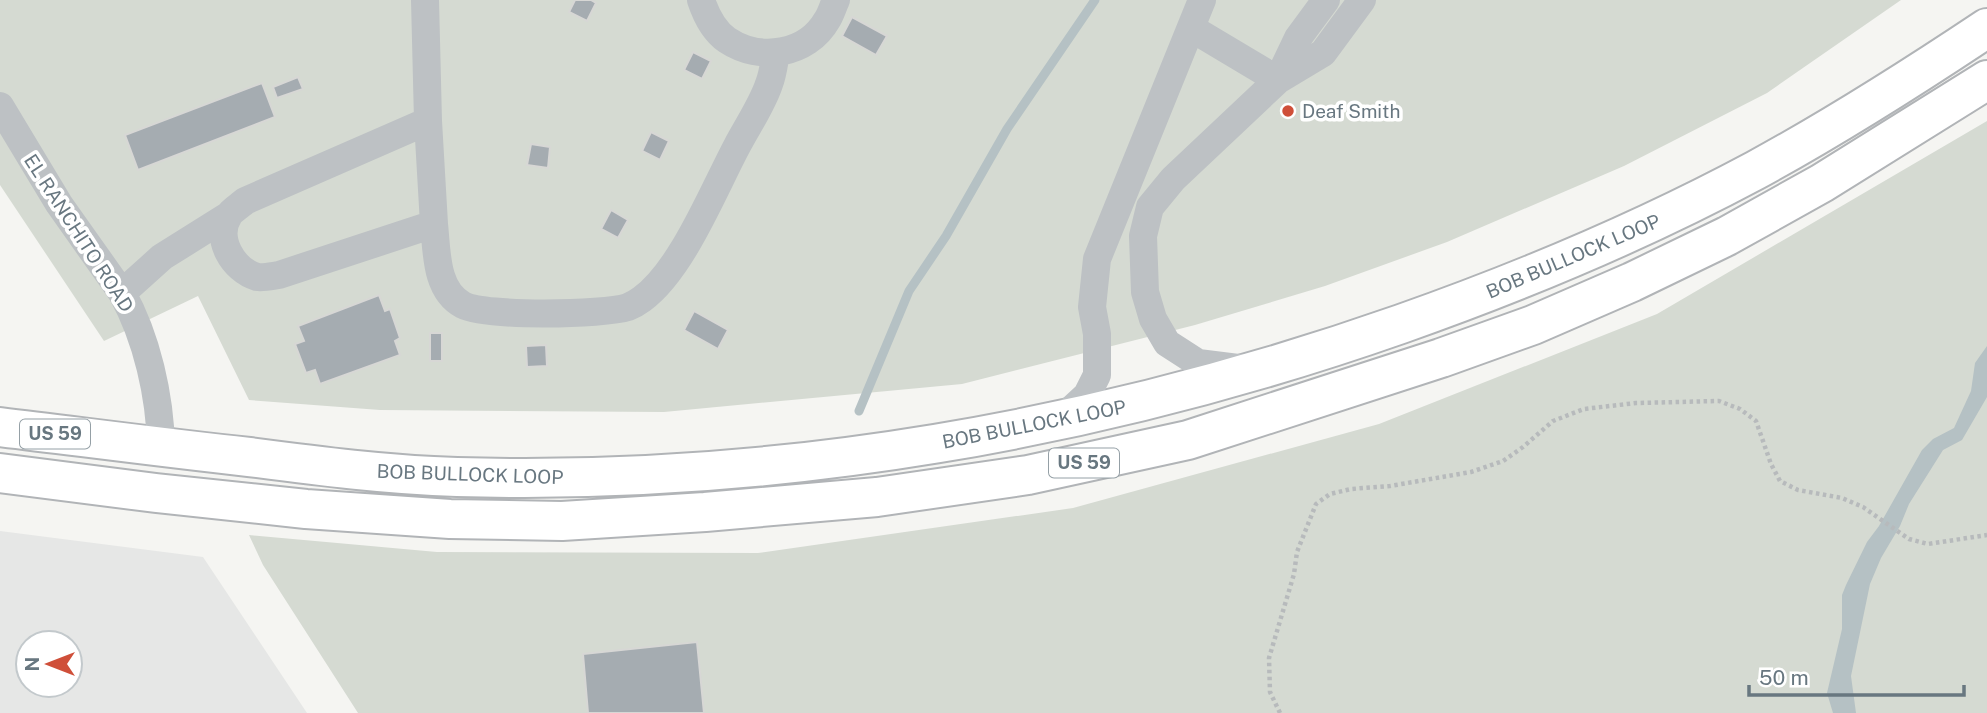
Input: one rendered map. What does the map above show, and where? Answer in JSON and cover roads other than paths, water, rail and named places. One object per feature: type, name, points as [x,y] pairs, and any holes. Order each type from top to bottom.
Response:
[{"type":"highway","name":"BOB BULLOCK LOOP","points":[[0,427],[335,468],[441,476],[579,477],[765,465],[870,454],[1058,422],[1259,371],[1473,299],[1662,218],[1756,170],[1850,116],[1987,28]]},
{"type":"highway","name":"US 59","points":[[0,473],[306,509],[450,519],[562,522],[705,513],[877,497],[1028,475],[1188,440],[1441,358],[1533,325],[1632,282],[1727,236],[1822,183],[1987,80]]},
{"type":"street","points":[[425,0],[428,121],[438,267],[446,289],[463,305],[487,312],[520,314],[613,310],[630,307],[643,298],[657,284],[687,242],[769,83],[776,52]]},
{"type":"street","points":[[701,0],[710,22],[726,39],[747,50],[769,54],[792,50],[812,38],[827,20],[836,0]]},
{"type":"street","points":[[1058,422],[1087,395],[1097,375],[1097,334],[1092,307],[1097,259],[1202,0]]},
{"type":"street","points":[[1278,80],[1298,38],[1326,0]]},
{"type":"street","points":[[1259,371],[1198,363],[1167,343],[1153,319],[1145,292],[1143,236],[1150,207],[1173,179],[1278,80],[1323,53],[1362,0]]},
{"type":"street","points":[[1191,28],[1278,80]]},
{"type":"street","name":"EL RANCHITO ROAD","points":[[0,106],[59,204],[122,293],[139,331],[159,412],[161,447]]},
{"type":"street","points":[[122,293],[162,257],[229,215],[245,201],[428,121]]},
{"type":"street","points":[[229,215],[224,234],[229,255],[241,269],[259,278],[279,275],[434,223]]},
{"type":"waterway","points":[[859,411],[909,291],[946,236],[1007,129],[1095,0]]},
{"type":"place","name":"Deaf Smith","points":[[1288,111]]}]
